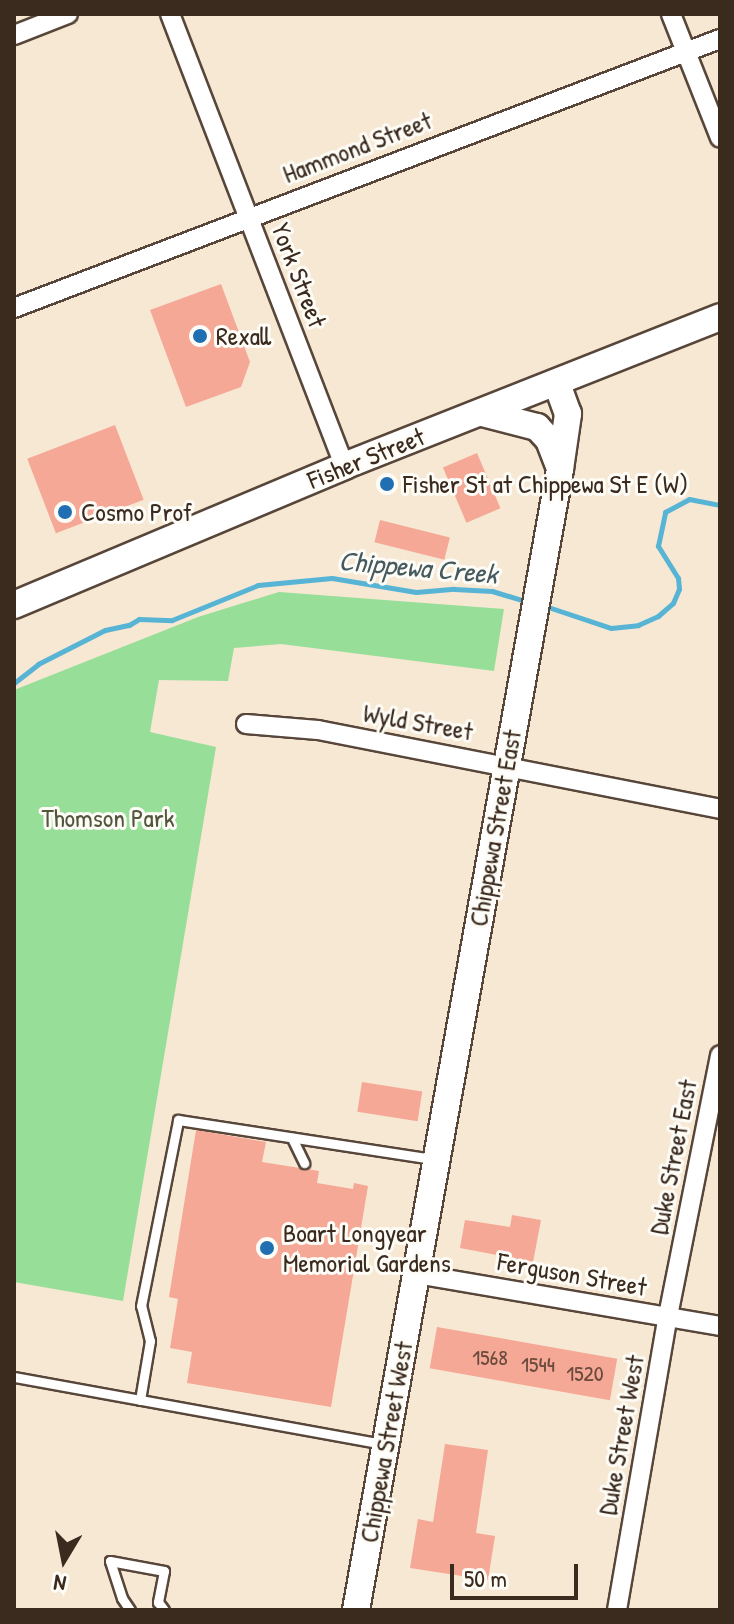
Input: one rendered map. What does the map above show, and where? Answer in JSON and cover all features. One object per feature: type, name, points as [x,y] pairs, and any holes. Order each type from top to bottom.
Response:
[{"type":"street","points":[[14,35],[68,14]]},
{"type":"street","name":"York Street","points":[[170,14],[344,466]]},
{"type":"street","points":[[671,14],[720,138]]},
{"type":"street","name":"Hammond Street","points":[[14,308],[248,216],[720,39]]},
{"type":"street","name":"Fisher Street","points":[[14,605],[344,466],[720,317]]},
{"type":"street","name":"Chippewa Street East","points":[[416,1274],[560,469],[568,414],[557,384]]},
{"type":"street","points":[[482,413],[537,427],[549,440],[560,469]]},
{"type":"street","name":"Wyld Street","points":[[246,724],[318,730],[506,764],[720,809]]},
{"type":"street","name":"Duke Street East","points":[[668,1316],[720,1055]]},
{"type":"street","name":"Ferguson Street","points":[[416,1274],[720,1326]]},
{"type":"street","name":"Chippewa Street West","points":[[356,1610],[416,1274]]},
{"type":"street","name":"Duke Street West","points":[[617,1610],[668,1316]]},
{"type":"lane","points":[[140,1400],[150,1341],[141,1306],[178,1120],[436,1159]]},
{"type":"lane","points":[[292,1138],[304,1163]]},
{"type":"lane","points":[[14,1377],[385,1445]]},
{"type":"lane","points":[[130,1610],[122,1598],[110,1561],[164,1571],[158,1602],[164,1610]]},
{"type":"green space","name":"Thomson Park","points":[[279,592],[504,609],[494,671],[281,644],[234,648],[228,681],[159,680],[150,732],[216,747],[123,1301],[14,1282],[14,690],[198,617]]},
{"type":"building","name":"Rexall","points":[[221,284],[250,362],[241,387],[186,407],[150,310]]},
{"type":"building","points":[[115,425],[144,500],[56,533],[27,459]]},
{"type":"building","points":[[477,453],[500,508],[466,523],[443,467]]},
{"type":"building","points":[[380,520],[450,537],[444,560],[374,542]]},
{"type":"building","points":[[362,1082],[422,1092],[418,1121],[357,1112]]},
{"type":"building","name":"Boart Longyear Memorial Gardens","points":[[196,1130],[266,1142],[262,1162],[319,1171],[317,1183],[353,1189],[354,1183],[368,1186],[331,1407],[187,1383],[192,1352],[170,1348],[178,1299],[169,1297]]},
{"type":"building","points":[[512,1215],[541,1220],[533,1262],[460,1248],[465,1220],[510,1227]]},
{"type":"building","points":[[437,1327],[617,1359],[610,1400],[430,1368]]},
{"type":"building","points":[[445,1444],[488,1450],[476,1533],[495,1536],[488,1580],[410,1568],[418,1519],[433,1522]]},
{"type":"waterway","name":"Chippewa Creek","points":[[542,605],[611,628],[638,625],[658,616],[673,603],[679,589],[678,578],[658,546],[665,512],[689,499],[720,505]]},
{"type":"waterway","name":"Chippewa Creek","points":[[14,683],[38,664],[105,630],[129,625],[139,619],[172,620],[258,585],[332,578],[416,592],[454,589],[492,591],[529,602]]},
{"type":"place","name":"Rexall","points":[[200,336]]},
{"type":"place","name":"Fisher St at Chippewa St E (W)","points":[[387,484]]},
{"type":"place","name":"Cosmo Prof","points":[[65,512]]},
{"type":"place","name":"Boart Longyear Memorial Gardens","points":[[267,1248]]}]
